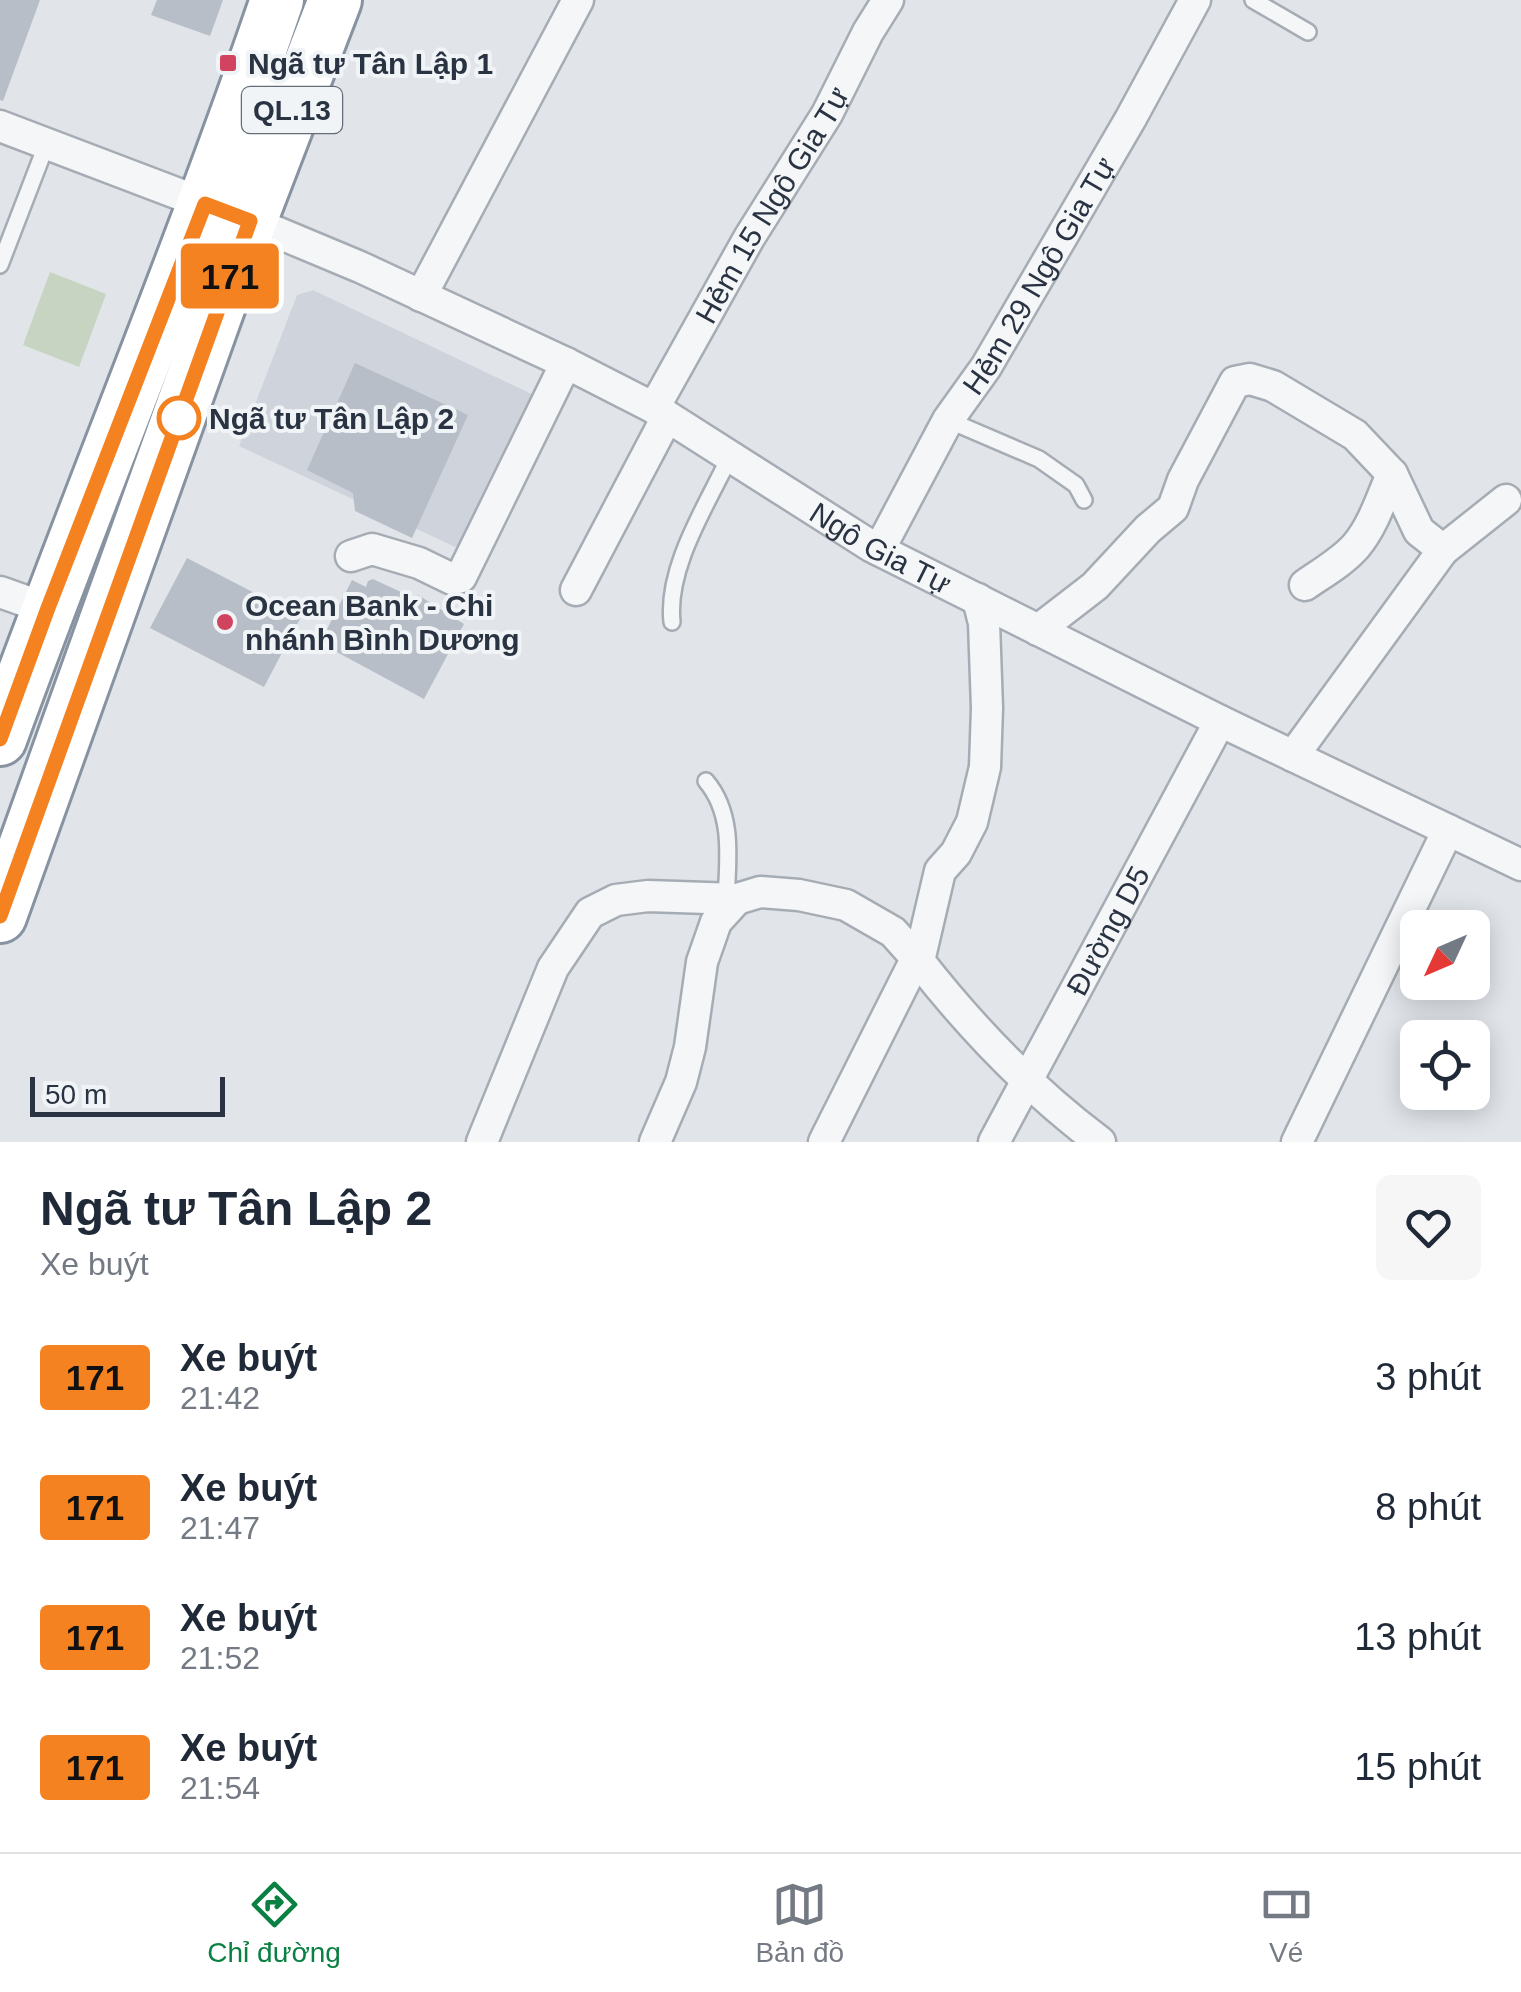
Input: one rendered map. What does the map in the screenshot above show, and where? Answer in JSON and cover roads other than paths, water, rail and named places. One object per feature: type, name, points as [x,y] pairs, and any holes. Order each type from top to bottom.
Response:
[{"type":"highway","name":"QL.13","points":[[0,916],[228,212],[277,0]]},
{"type":"highway","name":"QL.13","points":[[0,739],[24,600],[335,0]]},
{"type":"street","points":[[421,296],[578,0]]},
{"type":"street","name":"Hẻm 15 Ngô Gia Tự","points":[[576,590],[749,238],[827,114],[888,0]]},
{"type":"street","name":"Hẻm 29 Ngô Gia Tự","points":[[879,550],[948,420],[986,367],[1195,0]]},
{"type":"street","name":"Ngô Gia Tự","points":[[1,130],[47,142],[304,242],[566,363],[660,414],[879,550],[1220,721],[1521,865]]},
{"type":"street","points":[[351,556],[372,550],[419,563],[452,579],[461,577],[566,363]]},
{"type":"street","points":[[1038,630],[1094,586],[1172,508],[1235,382],[1250,379],[1272,386],[1355,436],[1392,474],[1418,531],[1443,550]]},
{"type":"street","points":[[1305,585],[1357,544],[1392,474]]},
{"type":"street","points":[[1294,756],[1443,550],[1506,500]]},
{"type":"street","points":[[824,1142],[912,968],[920,961],[940,871],[956,853],[972,822],[985,767],[987,708],[984,622],[978,599]]},
{"type":"street","name":"Đường D5","points":[[994,1142],[1220,721]]},
{"type":"street","points":[[1298,1142],[1448,830]]},
{"type":"street","points":[[482,1142],[553,968],[590,912],[616,900],[648,896],[731,899],[760,892],[846,905],[893,932],[985,1040],[1100,1142]]},
{"type":"street","points":[[654,1142],[682,1082],[702,962],[716,922],[731,899]]},
{"type":"lane","points":[[1253,0],[1308,32]]},
{"type":"lane","points":[[0,265],[47,142]]},
{"type":"lane","points":[[948,420],[1039,459],[1076,486],[1084,500]]},
{"type":"lane","points":[[672,622],[670,601],[682,557],[730,456]]},
{"type":"lane","points":[[706,782],[718,795],[725,820],[731,899]]},
{"type":"place","name":"Ngã tư Tân Lập 1","points":[[228,63]]},
{"type":"place","name":"Ngã tư Tân Lập 2","points":[[179,418]]},
{"type":"place","name":"Ocean Bank - Chi nhánh Bình Dương","points":[[225,622]]}]
